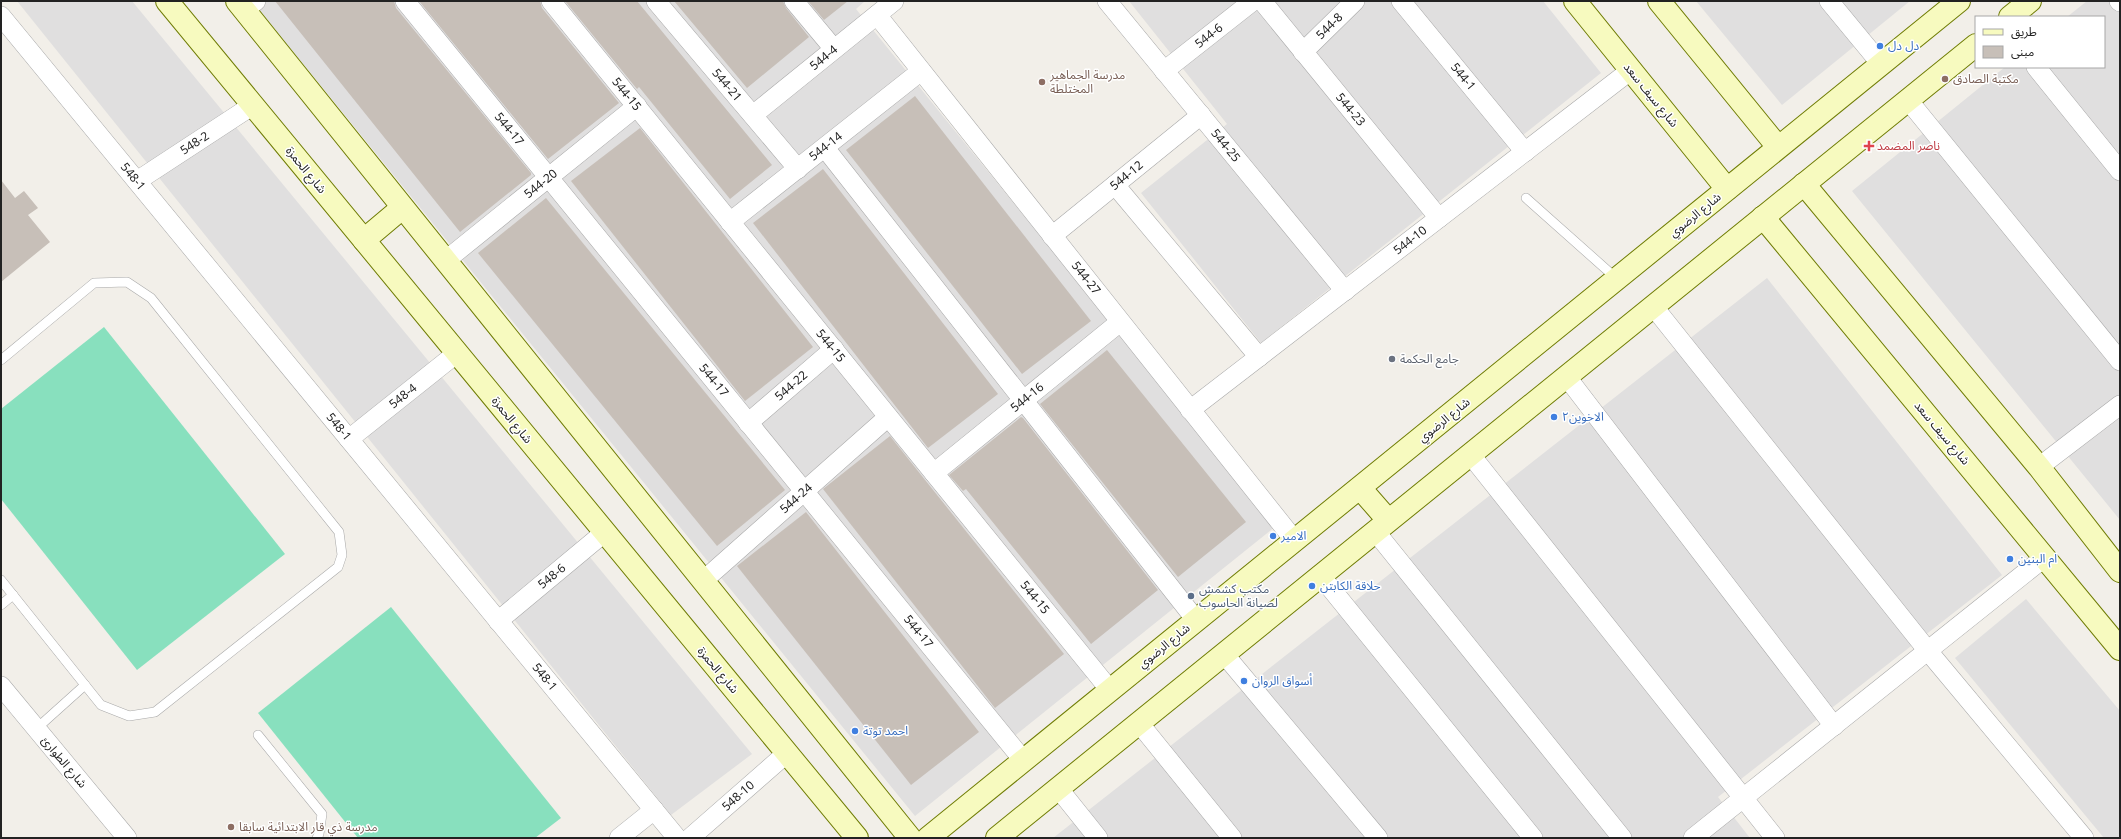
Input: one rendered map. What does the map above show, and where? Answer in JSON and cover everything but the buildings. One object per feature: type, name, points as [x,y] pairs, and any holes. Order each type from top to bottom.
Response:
[{"type":"street","name":"شارع الحمزة","points":[[167,1],[857,838]]},
{"type":"street","name":"544-17","points":[[405,1],[1023,760]]},
{"type":"street","name":"544-15","points":[[552,1],[1110,690]]},
{"type":"street","name":"544-21","points":[[656,1],[798,169]]},
{"type":"street","points":[[794,1],[834,49]]},
{"type":"street","name":"544-4","points":[[753,114],[894,1]]},
{"type":"street","name":"544-25","points":[[1107,1],[1345,291]]},
{"type":"street","name":"544-6","points":[[1164,71],[1254,1]]},
{"type":"street","name":"544-23","points":[[1262,1],[1439,218]]},
{"type":"street","name":"544-8","points":[[1303,52],[1355,1]]},
{"type":"street","name":"544-1","points":[[1401,1],[1525,152]]},
{"type":"street","name":"شارع سيف سعد","points":[[1575,1],[1727,189]]},
{"type":"street","points":[[1659,1],[1778,147]]},
{"type":"street","points":[[1829,1],[1881,64]]},
{"type":"street","name":"شارع الرضوي","points":[[928,838],[1959,1]]},
{"type":"street","points":[[2011,16],[2030,1]]},
{"type":"street","points":[[246,4],[402,208],[704,580],[910,838]]},
{"type":"street","name":"544-27","points":[[876,15],[1295,541]]},
{"type":"street","name":"548-1","points":[[1,16],[677,838]]},
{"type":"street","points":[[996,838],[1975,46]]},
{"type":"street","points":[[2037,68],[2120,171]]},
{"type":"street","name":"544-10","points":[[1190,410],[1631,70]]},
{"type":"street","name":"544-14","points":[[730,222],[921,71]]},
{"type":"street","points":[[1908,100],[2120,361]]},
{"type":"street","name":"548-2","points":[[137,181],[253,106]]},
{"type":"street","name":"544-20","points":[[445,261],[637,106]]},
{"type":"street","name":"544-12","points":[[1052,236],[1201,115]]},
{"type":"street","points":[[825,148],[1196,620]]},
{"type":"street","points":[[1804,184],[2039,467],[2120,571]]},
{"type":"street","points":[[1115,186],[1259,357]]},
{"type":"street","points":[[364,240],[402,208]]},
{"type":"street","name":"شارع سيف سعد","points":[[1763,217],[2120,649]]},
{"type":"street","points":[[1653,306],[1928,651],[2084,838]]},
{"type":"street","name":"544-16","points":[[934,473],[1120,322]]},
{"type":"street","name":"544-22","points":[[748,423],[834,350]]},
{"type":"street","name":"548-4","points":[[349,439],[457,353]]},
{"type":"street","points":[[1566,376],[1834,726]]},
{"type":"street","points":[[2039,467],[2120,405]]},
{"type":"street","name":"544-24","points":[[704,580],[888,417]]},
{"type":"street","points":[[1470,454],[1775,838]]},
{"type":"street","points":[[1360,488],[1381,526],[1622,838]]},
{"type":"street","name":"548-6","points":[[498,621],[605,532]]},
{"type":"street","points":[[1693,838],[2045,557]]},
{"type":"street","points":[[1320,575],[1533,838]]},
{"type":"street","points":[[1224,654],[1378,838]]},
{"type":"street","name":"شارع الطوارئ","points":[[1,686],[127,838]]},
{"type":"street","points":[[1139,722],[1232,838]]},
{"type":"street","name":"548-10","points":[[690,838],[787,753]]},
{"type":"street","points":[[1058,788],[1098,838]]},
{"type":"street","points":[[618,838],[654,810]]},
{"type":"lane","points":[[1526,198],[1617,279]]},
{"type":"lane","points":[[1,360],[94,283],[127,282],[151,298],[339,532],[342,555],[338,567],[155,712],[129,716],[101,706],[1,580]]},
{"type":"lane","points":[[1,604],[13,595]]},
{"type":"lane","points":[[36,729],[85,685]]},
{"type":"lane","points":[[258,735],[322,814],[317,838]]},
{"type":"shaded area","points":[[17,1],[132,1],[752,754],[671,815]]},
{"type":"shaded area","points":[[252,1],[865,1],[856,9],[1276,526],[915,816]]},
{"type":"shaded area","points":[[1129,1],[1543,1],[1601,73],[1261,343],[1141,193],[1227,124]]},
{"type":"shaded area","points":[[1696,1],[1910,1],[1782,105]]},
{"type":"shaded area","points":[[2087,1],[2120,1],[2120,520],[1852,191],[2004,68],[2105,68],[2105,16],[2068,16]]},
{"type":"shaded area","points":[[1767,278],[2002,575],[1718,797],[1750,838],[1053,838]]},
{"type":"shaded area","points":[[2026,599],[2120,711],[2120,838],[2104,838],[1955,658]]},
{"type":"green space","points":[[104,327],[285,554],[137,670],[1,499],[1,409]]},
{"type":"green space","points":[[391,607],[561,818],[535,838],[358,838],[258,713]]},
{"type":"place","name":"دل دل","points":[[1880,46]]},
{"type":"place","name":"مكتبة الصادق","points":[[1945,79]]},
{"type":"place","name":"مدرسة الجماهير المختلطة","points":[[1042,82]]},
{"type":"place","name":"ناصر المضمد","points":[[1869,146]]},
{"type":"place","name":"جامع الحكمة","points":[[1392,359]]},
{"type":"place","name":"الاخوين٢","points":[[1554,417]]},
{"type":"place","name":"الامير","points":[[1273,536]]},
{"type":"place","name":"ام البنين","points":[[2010,559]]},
{"type":"place","name":"حلاقة الكابتن","points":[[1312,586]]},
{"type":"place","name":"مكتب كشمش لصيانة الحاسوب","points":[[1191,596]]},
{"type":"place","name":"أسواق الروان","points":[[1244,681]]},
{"type":"place","name":"احمد توتة","points":[[855,731]]},
{"type":"place","name":"مدرسة ذي قار الابتدائية سابقا","points":[[231,827]]}]
